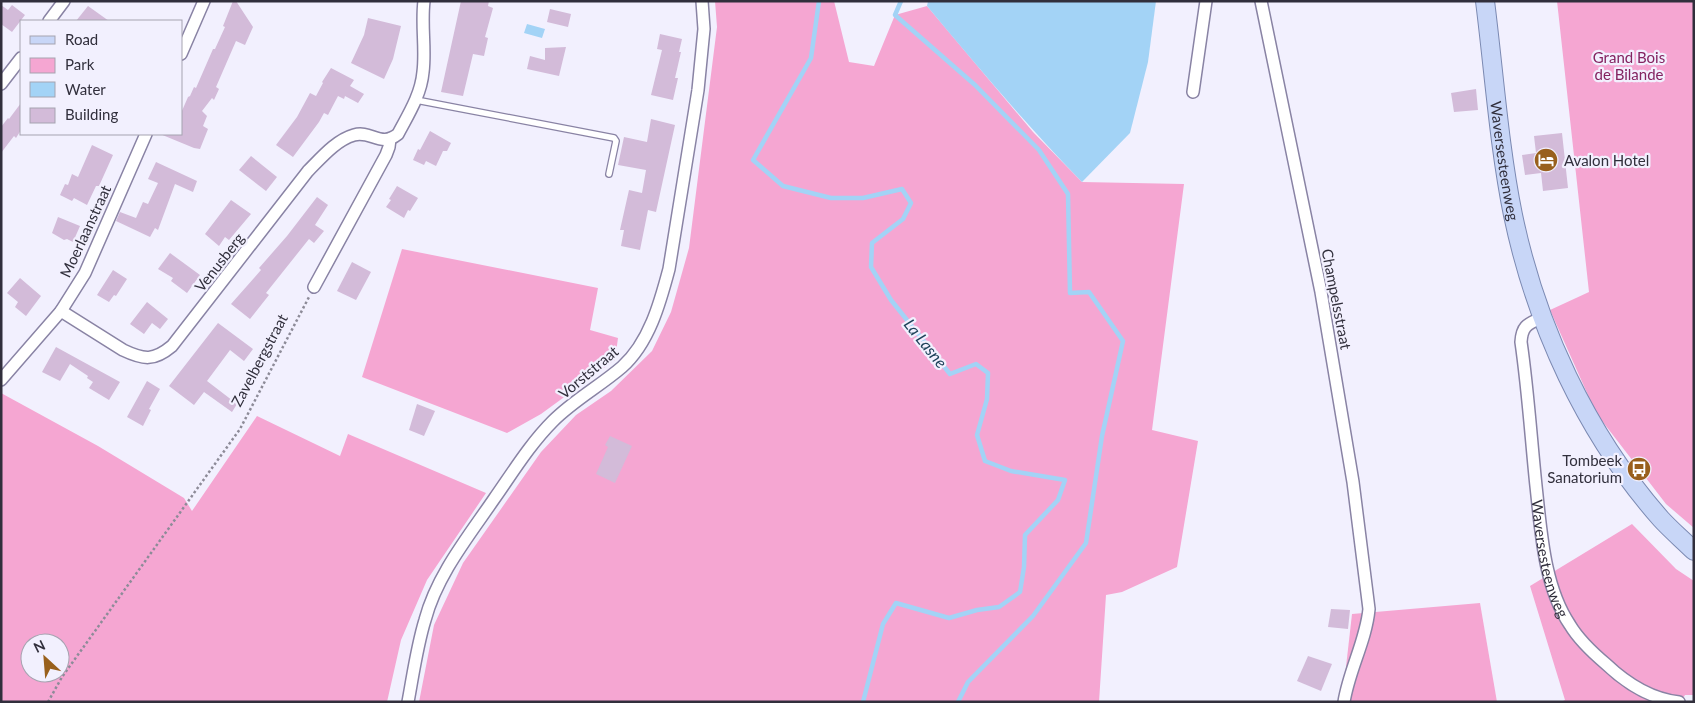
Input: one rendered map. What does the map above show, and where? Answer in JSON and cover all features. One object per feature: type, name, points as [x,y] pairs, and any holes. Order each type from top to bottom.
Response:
[{"type":"main road","name":"Waversesteenweg","points":[[1485,1],[1502,144],[1513,214],[1527,272],[1543,317],[1578,397],[1614,457],[1662,519],[1694,550]]},
{"type":"street","points":[[50,20],[64,1]]},
{"type":"street","points":[[182,52],[204,1]]},
{"type":"street","points":[[314,287],[386,155],[390,140],[398,134],[416,100],[423,74],[424,1]]},
{"type":"street","name":"Vorststraat","points":[[408,702],[425,620],[436,590],[454,558],[533,444],[554,420],[624,365],[640,345],[653,321],[669,269],[696,99],[704,29],[702,1]]},
{"type":"street","points":[[1193,92],[1206,1]]},
{"type":"street","name":"Champelsstraat","points":[[1261,1],[1321,292],[1353,482],[1368,605],[1367,625],[1349,680],[1344,702]]},
{"type":"street","points":[[1,84],[20,59]]},
{"type":"street","name":"Venusberg","points":[[61,311],[128,353],[150,358],[161,355],[172,346],[308,171],[326,153],[344,139],[356,134],[372,136],[385,141],[390,140]]},
{"type":"street","name":"Moerlaanstraat","points":[[1,380],[61,311],[85,273],[146,135]]},
{"type":"street","name":"Waversesteenweg","points":[[1543,317],[1527,325],[1522,332],[1520,342],[1543,549],[1553,589],[1569,625],[1589,649],[1614,672],[1629,684],[1667,700],[1679,702]]},
{"type":"lane","points":[[416,100],[614,138],[616,141],[609,174]]},
{"type":"path","name":"Zavelbergstraat","points":[[48,702],[62,677],[240,429],[314,287]]},
{"type":"green space","points":[[715,1],[834,1],[849,62],[874,66],[895,15],[927,6],[1033,132],[1082,182],[1184,184],[1152,430],[1198,441],[1177,567],[1122,592],[1106,595],[1099,702],[419,702],[434,625],[463,563],[541,452],[576,415],[611,391],[652,351],[671,312],[689,248],[717,27]]},
{"type":"green space","name":"Grand Bois de Bilande","points":[[1557,1],[1694,1],[1694,528],[1666,504],[1596,413],[1550,310],[1589,292]]},
{"type":"green space","points":[[402,249],[598,288],[590,330],[618,338],[615,360],[541,414],[507,433],[362,377]]},
{"type":"green space","points":[[1,393],[98,446],[184,498],[192,511],[257,416],[340,456],[348,434],[486,493],[427,580],[401,640],[387,702],[1,702]]},
{"type":"green space","points":[[1632,524],[1676,569],[1694,581],[1694,695],[1685,695],[1681,702],[1561,702],[1565,700],[1530,586]]},
{"type":"green space","points":[[1480,603],[1497,702],[1342,702],[1352,614]]},
{"type":"water","points":[[928,1],[1156,1],[1148,62],[1130,133],[1082,182],[984,73],[927,6]]},
{"type":"water","points":[[527,24],[545,29],[542,38],[524,33]]},
{"type":"building","points":[[233,1],[236,1],[253,27],[245,45],[236,41],[216,87],[219,89],[214,100],[212,98],[202,111],[207,116],[203,126],[208,129],[200,149],[194,148],[162,135],[182,135],[182,111],[194,87],[196,88],[213,49],[215,49],[225,27],[223,26]]},
{"type":"building","points":[[461,1],[489,1],[488,6],[493,8],[485,37],[488,38],[484,56],[473,54],[463,96],[441,92]]},
{"type":"building","points":[[1,5],[8,10],[12,5],[25,15],[12,32],[1,24]]},
{"type":"building","points":[[88,6],[108,20],[77,20]]},
{"type":"building","points":[[550,9],[571,14],[568,27],[547,22]]},
{"type":"building","points":[[368,18],[401,26],[393,59],[384,79],[351,63],[364,35]]},
{"type":"building","points":[[660,34],[682,39],[675,78],[678,78],[673,100],[651,95],[662,50],[657,49]]},
{"type":"building","points":[[566,47],[559,76],[527,69],[530,56],[545,60],[545,48]]},
{"type":"building","points":[[331,68],[354,80],[350,86],[364,94],[358,103],[345,96],[344,99],[338,96],[328,115],[324,113],[293,157],[276,145],[297,117],[310,93],[316,96]]},
{"type":"building","points":[[1476,89],[1478,110],[1454,112],[1451,93]]},
{"type":"building","points":[[20,104],[20,132],[16,138],[14,136],[1,153],[1,127]]},
{"type":"building","points":[[651,119],[675,125],[656,212],[648,210],[640,250],[621,246],[624,230],[620,230],[629,190],[642,193],[646,170],[618,165],[624,137],[647,142]]},
{"type":"building","points":[[430,131],[451,143],[447,151],[443,151],[436,166],[426,161],[424,165],[413,160]]},
{"type":"building","points":[[1562,133],[1568,188],[1543,191],[1541,173],[1525,175],[1522,155],[1536,153],[1534,136]]},
{"type":"building","points":[[92,145],[113,155],[99,186],[96,186],[87,205],[74,198],[72,201],[60,195],[65,184],[68,185],[72,174],[78,177]]},
{"type":"building","points":[[251,156],[277,177],[266,191],[239,170]]},
{"type":"building","points":[[156,162],[197,181],[193,192],[175,184],[158,230],[155,228],[150,237],[116,221],[120,212],[136,218],[143,202],[148,204],[158,183],[148,179]]},
{"type":"building","points":[[397,186],[418,198],[404,218],[386,207]]},
{"type":"building","points":[[317,197],[328,205],[315,225],[324,231],[314,243],[309,239],[266,293],[269,295],[250,319],[231,304],[261,270],[259,268]]},
{"type":"building","points":[[231,200],[251,214],[229,240],[225,237],[219,246],[205,234]]},
{"type":"building","points":[[58,217],[80,226],[73,242],[67,239],[64,240],[52,233]]},
{"type":"building","points":[[170,253],[200,275],[187,293],[171,281],[173,278],[158,269]]},
{"type":"building","points":[[352,262],[371,272],[356,300],[337,291]]},
{"type":"building","points":[[113,270],[127,279],[116,296],[114,295],[109,302],[97,295]]},
{"type":"building","points":[[20,278],[41,296],[26,316],[15,307],[18,302],[7,293]]},
{"type":"building","points":[[147,302],[168,319],[160,329],[152,323],[144,334],[130,324]]},
{"type":"building","points":[[218,323],[253,349],[244,361],[230,350],[207,381],[237,404],[232,412],[204,392],[194,405],[169,386]]},
{"type":"building","points":[[56,347],[120,382],[109,400],[89,388],[93,382],[87,378],[88,376],[70,364],[60,381],[42,372]]},
{"type":"building","points":[[147,381],[160,389],[149,409],[151,410],[143,426],[127,417]]},
{"type":"building","points":[[417,404],[435,411],[424,436],[409,430]]},
{"type":"building","points":[[610,436],[632,446],[615,483],[596,474],[608,447],[605,445]]},
{"type":"building","points":[[1331,609],[1350,610],[1348,629],[1328,627]]},
{"type":"building","points":[[1308,656],[1332,664],[1321,691],[1297,681]]},
{"type":"waterway","name":"La Lasne","points":[[819,1],[811,58],[753,160],[783,186],[831,198],[863,198],[902,189],[911,203],[903,219],[872,243],[871,267],[891,300],[950,374],[976,364],[988,373],[987,399],[977,435],[985,461],[1011,471],[1065,480],[1058,500],[1025,535],[1024,567],[1020,592],[999,607],[977,610],[949,618],[896,603],[883,624],[863,702]]},
{"type":"waterway","points":[[901,1],[895,15],[975,85],[1039,150],[1068,194],[1070,293],[1089,292],[1123,341],[1102,436],[1086,543],[1033,616],[968,682],[958,702]]},
{"type":"place","name":"Avalon Hotel","points":[[1546,160]]},
{"type":"place","name":"Tombeek Sanatorium","points":[[1639,469]]}]
